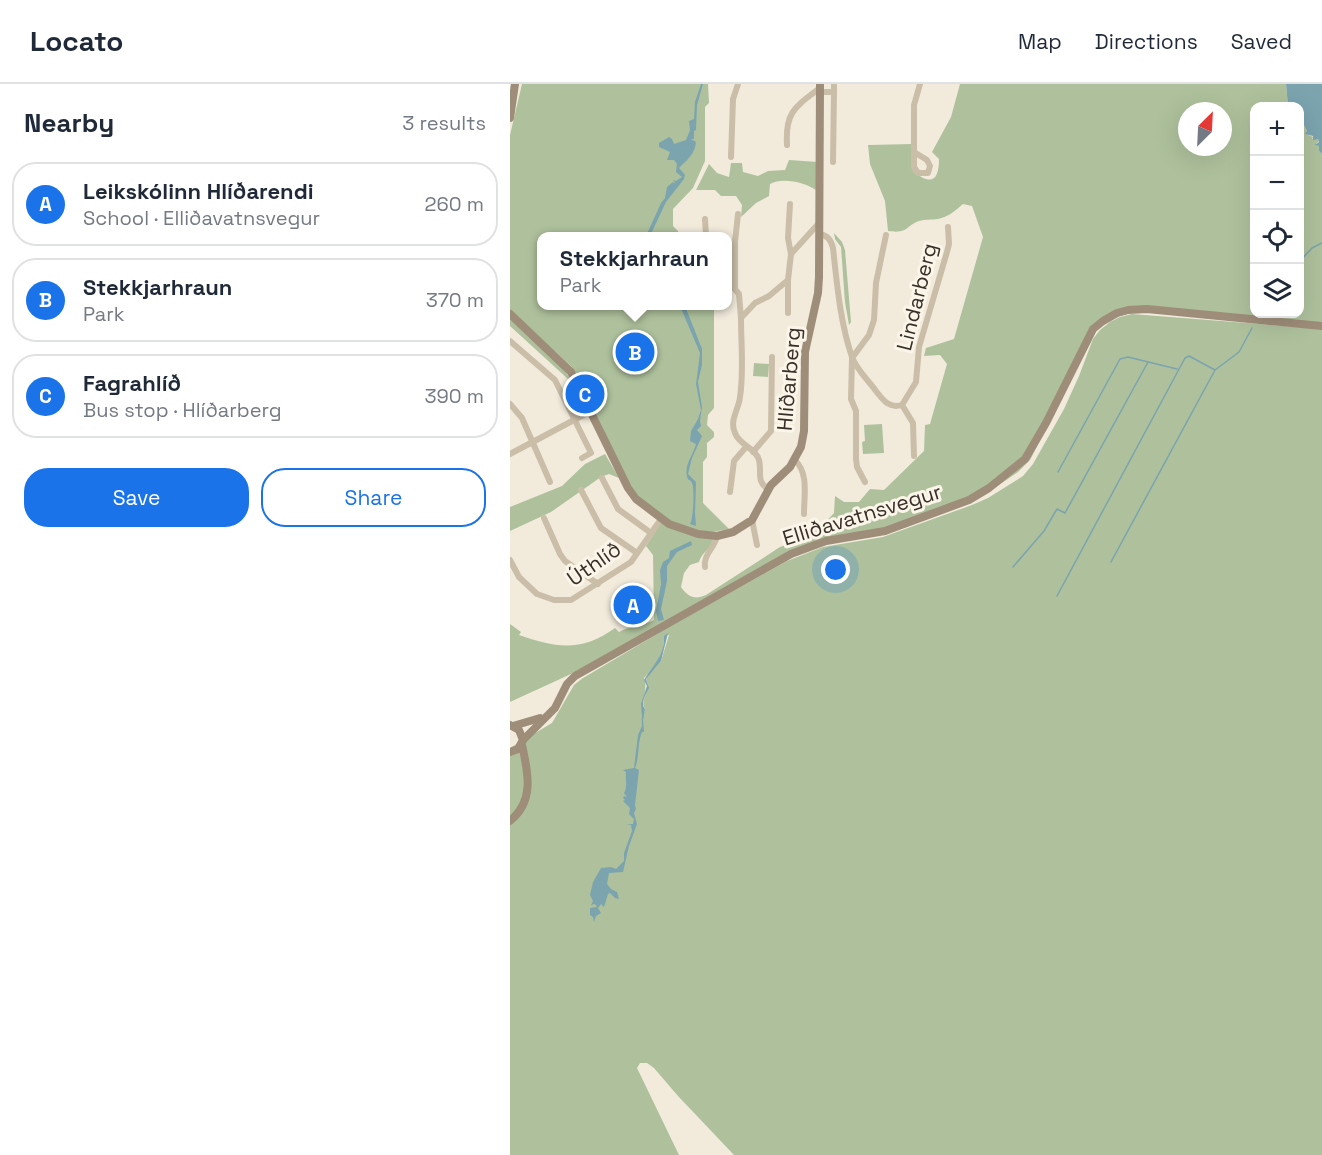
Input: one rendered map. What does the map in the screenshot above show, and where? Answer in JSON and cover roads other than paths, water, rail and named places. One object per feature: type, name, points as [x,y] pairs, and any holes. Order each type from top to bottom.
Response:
[{"type":"main road","points":[[510,118],[515,84]]},
{"type":"main road","name":"Hlíðarberg","points":[[752,520],[768,489],[795,460],[801,447],[804,431],[805,352],[818,293],[820,88]]},
{"type":"main road","name":"Elliðavatnsvegur","points":[[510,752],[518,749],[555,708],[567,684],[575,676],[779,560],[826,541],[885,531],[969,500],[1000,481],[1025,459],[1046,423],[1087,338],[1096,326],[1112,315],[1128,310],[1147,309],[1322,326]]},
{"type":"main road","points":[[510,314],[571,372],[628,488],[643,506],[661,519],[687,532],[717,536],[732,532],[752,520]]},
{"type":"main road","points":[[511,725],[522,725],[546,716]]},
{"type":"main road","points":[[510,821],[520,811],[527,795],[528,774],[519,730],[511,725]]},
{"type":"main road","points":[[510,752],[519,760],[528,774]]},
{"type":"street","points":[[731,157],[733,99],[738,84]]},
{"type":"street","points":[[833,162],[834,84]]},
{"type":"street","points":[[914,152],[914,105],[920,84]]},
{"type":"street","points":[[787,145],[789,116],[820,88],[834,92]]},
{"type":"street","points":[[788,313],[791,254],[788,238],[790,204]]},
{"type":"street","points":[[735,288],[735,242],[738,214]]},
{"type":"street","points":[[705,219],[706,232]]},
{"type":"street","points":[[791,254],[819,222]]},
{"type":"street","name":"Lindarberg","points":[[902,405],[918,376],[919,347],[949,244],[948,227]]},
{"type":"street","points":[[820,234],[831,241],[833,248],[840,311],[852,358],[851,399],[856,411],[857,467],[865,482]]},
{"type":"street","name":"Lindarberg","points":[[852,358],[868,335],[874,320],[876,283],[886,235]]},
{"type":"street","points":[[741,318],[755,303],[769,296],[788,280]]},
{"type":"street","points":[[732,285],[741,300],[741,396],[734,414],[735,433],[759,459],[760,480],[768,489]]},
{"type":"street","points":[[510,341],[555,380],[591,453],[582,458]]},
{"type":"street","points":[[753,452],[771,431],[772,357]]},
{"type":"street","points":[[852,358],[884,401],[890,406],[902,405],[913,423],[914,456]]},
{"type":"street","points":[[510,404],[522,418],[550,482]]},
{"type":"street","points":[[510,454],[591,411]]},
{"type":"street","points":[[730,492],[734,461],[746,447]]},
{"type":"street","points":[[795,460],[801,466],[804,474],[804,514]]},
{"type":"street","points":[[603,478],[618,509],[651,533]]},
{"type":"street","points":[[581,490],[601,528],[637,553]]},
{"type":"street","points":[[544,518],[565,561],[598,584]]},
{"type":"street","name":"Úthlíð","points":[[510,560],[519,577],[529,588],[545,598],[570,600],[631,562],[661,519]]},
{"type":"street","points":[[752,520],[757,545]]},
{"type":"street","points":[[705,567],[706,556],[717,536]]},
{"type":"water","points":[[701,84],[703,84],[697,105],[696,130],[694,139],[691,139],[696,142],[694,150],[679,168],[685,175],[684,179],[666,202],[652,232],[648,232],[665,198],[667,187],[673,182],[676,184],[673,180],[676,181],[682,177],[676,172],[677,164],[674,160],[667,160],[670,152],[659,147],[659,143],[669,137],[674,144],[686,140],[690,130],[689,121],[694,119],[695,102]]},
{"type":"water","points":[[1286,84],[1322,84],[1322,154],[1319,146],[1315,145],[1319,142],[1318,139],[1313,140],[1313,136],[1305,134],[1307,131],[1304,125],[1304,102],[1288,102]]},
{"type":"water","points":[[682,310],[687,310],[702,349],[702,365],[698,382],[702,407],[701,426],[697,430],[702,436],[688,474],[696,482],[696,526],[690,524],[693,492],[692,483],[686,472],[696,444],[690,441],[691,431],[701,410],[696,384],[700,353]]},
{"type":"water","points":[[691,541],[692,545],[677,552],[667,566],[667,581],[661,609],[664,620],[658,621],[656,611],[661,584],[660,570],[663,562],[669,558],[670,551]]},
{"type":"water","points":[[668,633],[661,661],[646,679],[649,688],[643,701],[644,732],[640,736],[635,768],[639,770],[634,813],[637,824],[623,872],[609,873],[607,884],[617,892],[619,899],[608,894],[604,907],[601,904],[598,908],[601,913],[596,916],[594,922],[590,915],[590,908],[597,907],[595,904],[591,905],[593,901],[590,895],[593,882],[601,868],[616,869],[624,861],[624,853],[632,831],[631,825],[627,824],[633,824],[634,819],[629,814],[630,808],[623,801],[624,796],[627,797],[624,793],[626,772],[623,770],[634,768],[638,735],[642,726],[641,704],[647,686],[644,680],[663,649],[664,636]]},
{"type":"waterway","points":[[1304,257],[1312,248],[1322,243]]},
{"type":"waterway","points":[[1111,562],[1215,370],[1239,352],[1252,328]]},
{"type":"waterway","points":[[1057,596],[1185,358],[1189,356],[1215,370]]},
{"type":"waterway","points":[[1058,472],[1120,359],[1128,357],[1177,369]]},
{"type":"waterway","points":[[1013,567],[1044,531],[1057,509],[1065,513],[1148,362]]},
{"type":"place","name":"Stekkjarhraun","points":[[635,352]]},
{"type":"place","name":"Fagrahlíð","points":[[585,394]]},
{"type":"place","name":"Leikskólinn Hlíðarendi","points":[[633,605]]}]
